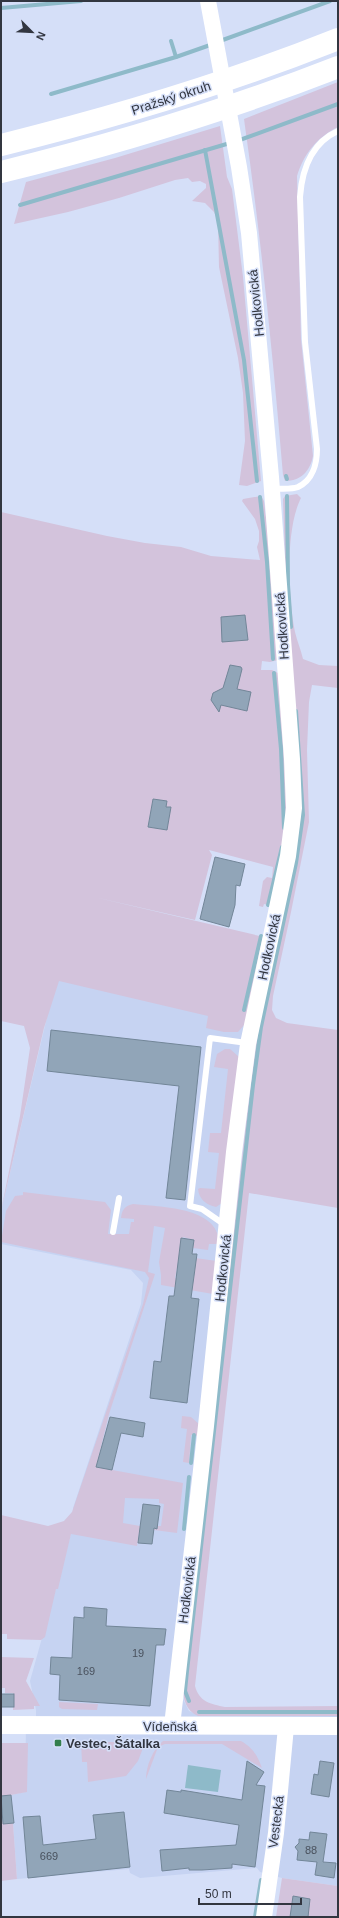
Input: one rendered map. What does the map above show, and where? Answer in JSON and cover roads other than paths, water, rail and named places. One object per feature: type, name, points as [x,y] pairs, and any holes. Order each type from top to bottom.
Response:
[{"type":"highway","name":"Pražský okruh","points":[[1,145],[84,124],[170,99],[264,67],[338,39]]},
{"type":"highway","name":"Pražský okruh","points":[[1,172],[87,151],[176,125],[338,68]]},
{"type":"main road","name":"Vídeňská","points":[[1,1725],[338,1726]]},
{"type":"street","name":"Hodkovická","points":[[172,1726],[248,1044],[288,856],[294,815],[292,759],[272,489],[254,283],[239,167],[208,1]]},
{"type":"street","name":"Vestecká","points":[[264,1917],[276,1826],[286,1727]]},
{"type":"lane","points":[[272,489],[298,487],[311,476],[317,463],[317,449],[304,342],[300,197],[301,178],[310,157],[322,142],[338,131]]},
{"type":"lane","points":[[227,1226],[202,1209],[190,1206],[210,1038],[248,1044]]},
{"type":"lane","points":[[113,1232],[118,1198]]},
{"type":"waterway","points":[[1,8],[81,1]]},
{"type":"waterway","points":[[220,41],[330,1]]},
{"type":"waterway","points":[[171,41],[176,57]]},
{"type":"waterway","points":[[51,94],[176,57],[213,44]]},
{"type":"waterway","points":[[237,141],[338,104]]},
{"type":"waterway","points":[[20,205],[230,143]]},
{"type":"waterway","points":[[205,150],[244,360],[257,481]]},
{"type":"waterway","points":[[287,496],[288,585],[291,627]]},
{"type":"waterway","points":[[260,497],[267,562],[273,659]]},
{"type":"waterway","points":[[274,673],[281,749],[284,828]]},
{"type":"waterway","points":[[189,1701],[185,1691],[187,1671],[253,1085],[261,1027],[296,863],[303,815],[296,711]]},
{"type":"waterway","points":[[268,905],[282,847]]},
{"type":"waterway","points":[[244,1010],[261,936]]},
{"type":"waterway","points":[[191,1463],[194,1435]]},
{"type":"waterway","points":[[184,1529],[189,1477]]},
{"type":"waterway","points":[[199,1712],[338,1712]]},
{"type":"waterway","points":[[255,1917],[261,1880]]},
{"type":"place","name":"Vestec, Šátalka","points":[[58,1743]]}]
